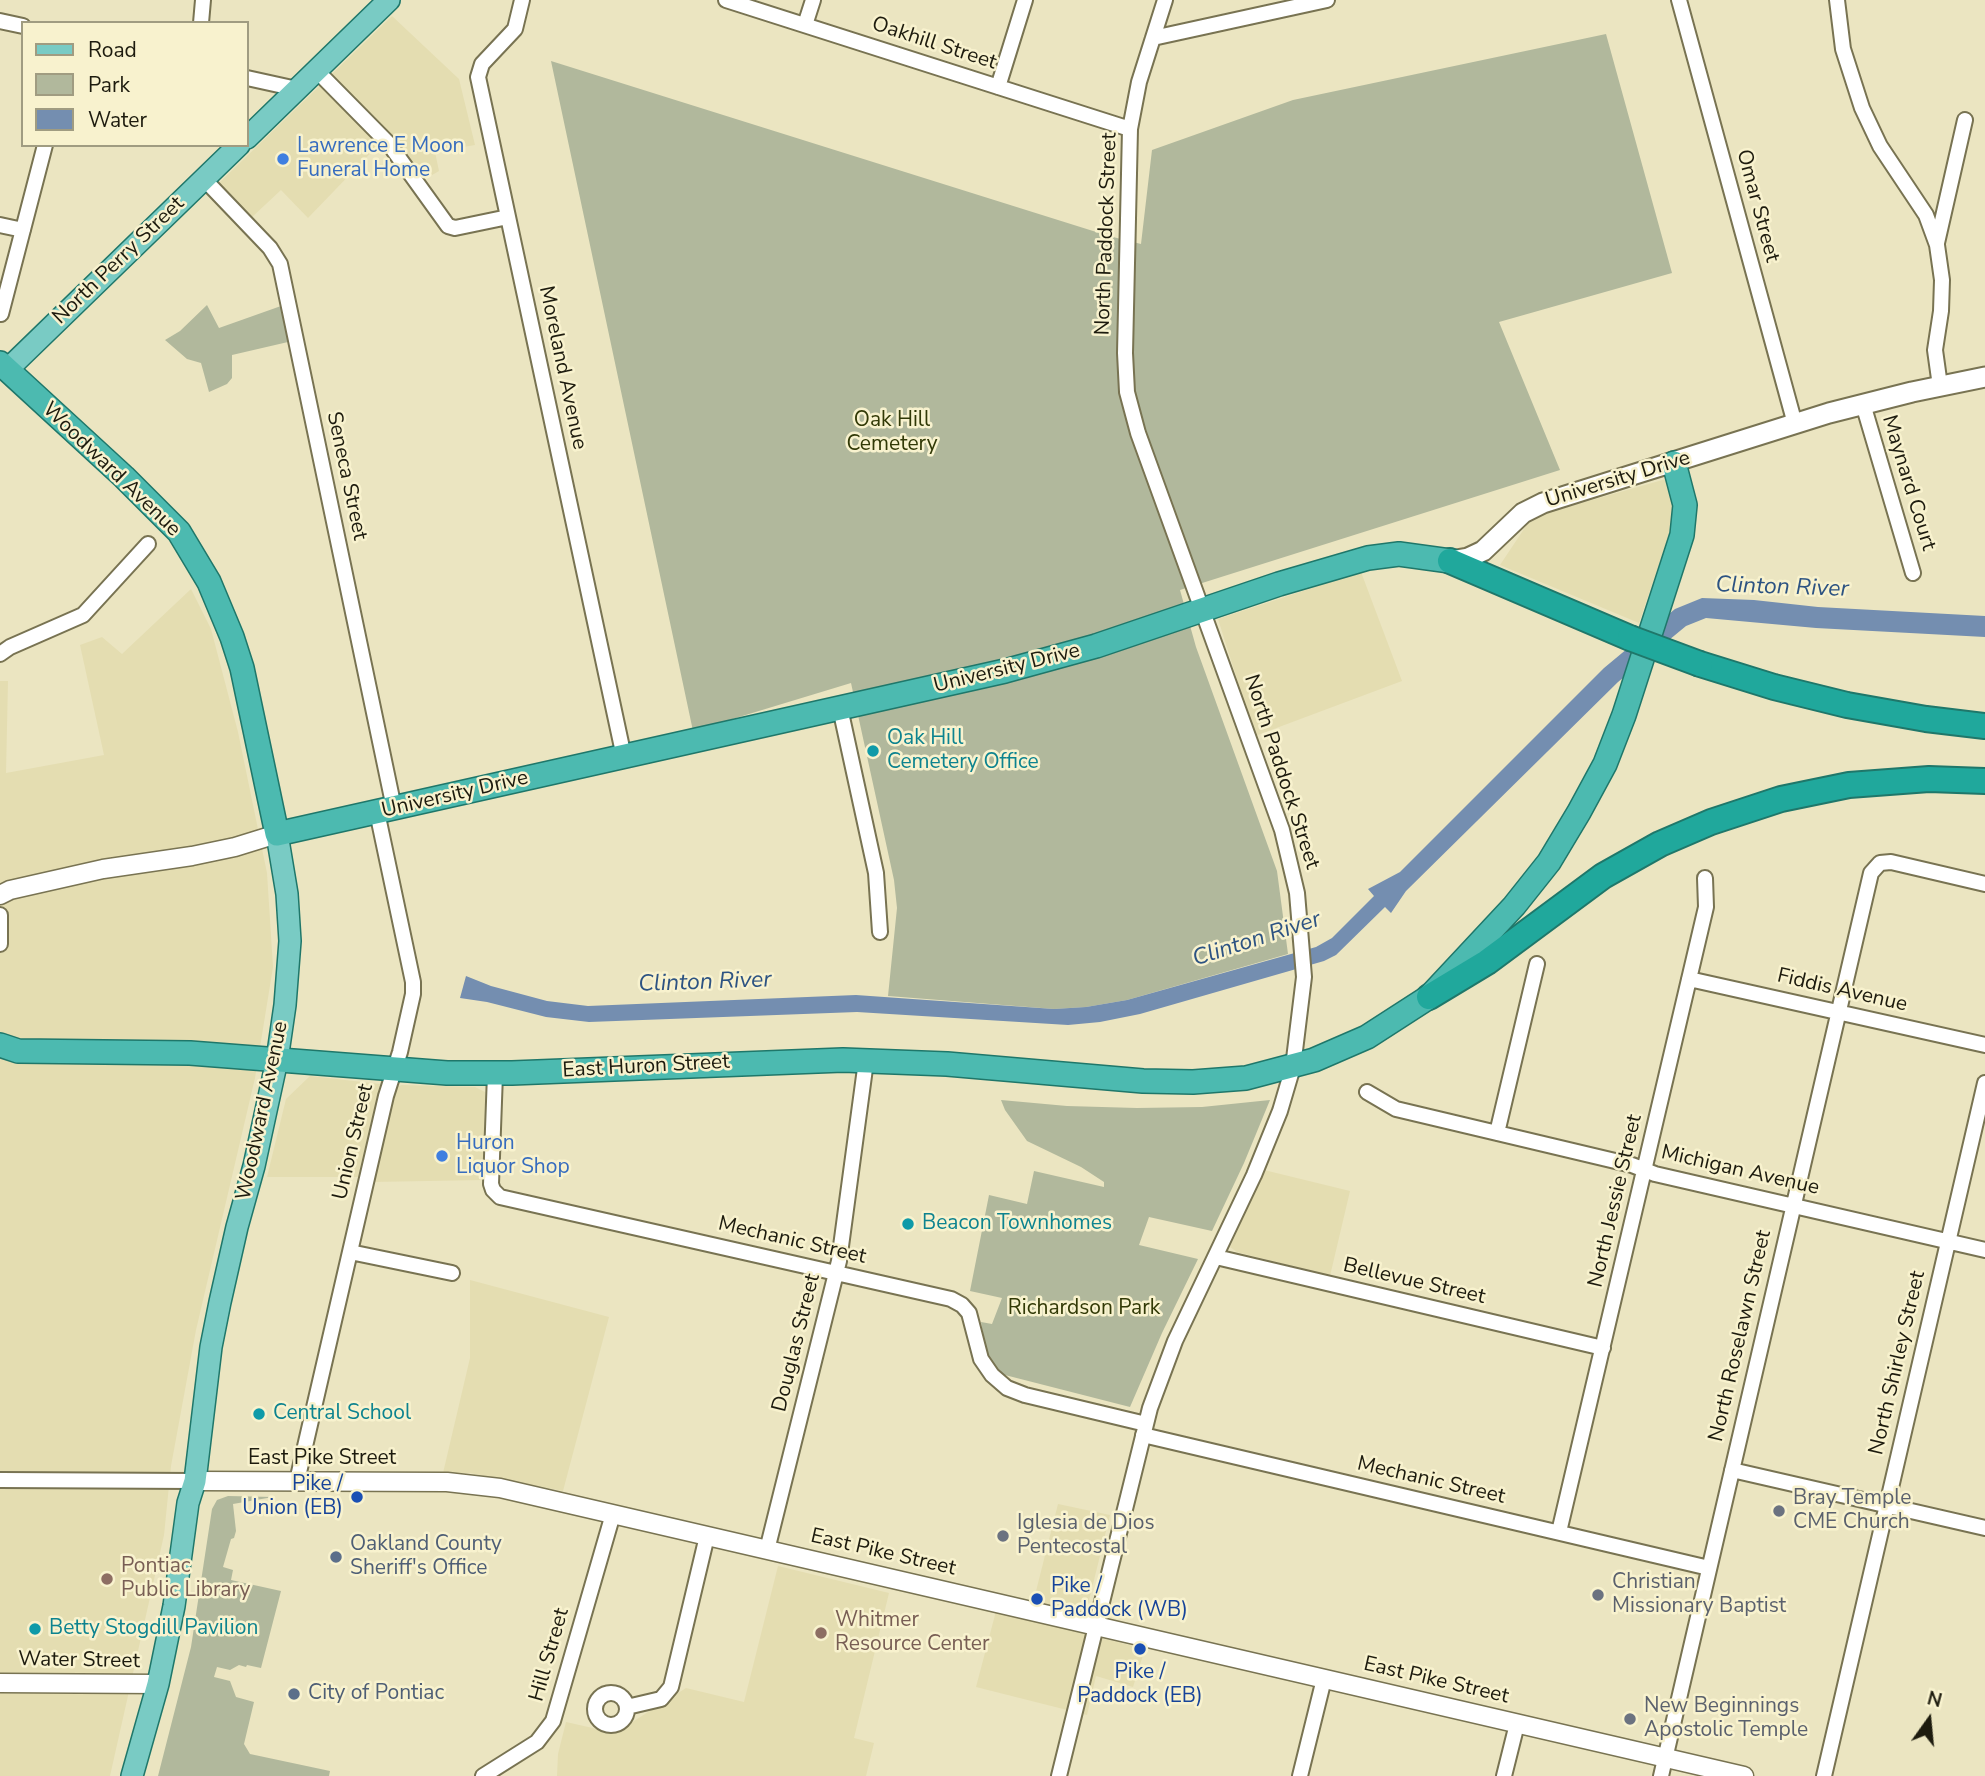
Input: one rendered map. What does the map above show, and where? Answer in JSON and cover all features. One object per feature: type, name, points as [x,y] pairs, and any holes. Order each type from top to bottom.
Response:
[{"type":"highway","name":"Woodward Avenue","points":[[3,371],[124,477],[179,532],[209,582],[242,668],[277,834]]},
{"type":"highway","name":"East Huron Street","points":[[0,1045],[18,1051],[190,1054],[495,1074],[790,1061],[866,1061],[947,1064],[1143,1081],[1193,1082],[1238,1079],[1293,1067],[1367,1037],[1429,996],[1514,906],[1549,862],[1605,764],[1655,621],[1685,524],[1685,505],[1674,463]]},
{"type":"highway","name":"University Drive","points":[[277,834],[1035,664],[1279,584],[1368,558],[1399,554],[1450,561]]},
{"type":"highway","points":[[1450,561],[1630,638],[1774,687],[1847,705],[1985,726]]},
{"type":"highway","points":[[1429,996],[1487,962],[1603,876],[1660,844],[1710,822],[1781,799],[1849,785],[1929,779],[1985,781]]},
{"type":"main road","points":[[248,137],[389,0]]},
{"type":"main road","name":"North Perry Street","points":[[3,371],[237,147]]},
{"type":"main road","name":"University Drive","points":[[1450,561],[1468,558],[1483,551],[1523,513],[1543,503],[1863,404],[1985,377]]},
{"type":"main road","name":"Woodward Avenue","points":[[132,1776],[158,1684],[174,1606],[188,1503],[195,1481],[211,1347],[220,1302],[254,1167],[277,1059],[289,974],[290,941],[287,894],[277,834]]},
{"type":"street","points":[[201,21],[203,0]]},
{"type":"street","name":"Moreland Avenue","points":[[522,0],[515,29],[482,64],[478,74],[624,757]]},
{"type":"street","name":"Oakhill Street","points":[[726,0],[1130,129]]},
{"type":"street","points":[[806,25],[814,0]]},
{"type":"street","points":[[998,87],[1025,0]]},
{"type":"street","name":"North Paddock Street","points":[[1059,1776],[1144,1429],[1175,1341],[1263,1154],[1283,1101],[1293,1067],[1304,977],[1303,940],[1296,883],[1282,830],[1139,433],[1127,392],[1125,353],[1130,129],[1137,91],[1165,0]]},
{"type":"street","points":[[1153,38],[1326,0]]},
{"type":"street","name":"Omar Street","points":[[1679,0],[1795,424]]},
{"type":"street","points":[[1837,0],[1843,49],[1861,108],[1880,146],[1926,215],[1937,245],[1942,280],[1935,350],[1940,386]]},
{"type":"street","points":[[0,21],[21,26]]},
{"type":"street","points":[[316,70],[387,142],[448,226],[455,228],[508,217]]},
{"type":"street","points":[[248,78],[297,89]]},
{"type":"street","points":[[1937,245],[1965,120]]},
{"type":"street","points":[[1,314],[44,147]]},
{"type":"street","name":"Seneca Street","points":[[204,179],[270,248],[280,264],[385,810]]},
{"type":"street","points":[[0,225],[23,230]]},
{"type":"street","name":"Maynard Court","points":[[1863,404],[1913,573]]},
{"type":"street","points":[[0,654],[83,615],[148,544]]},
{"type":"street","points":[[840,708],[876,873],[880,932]]},
{"type":"street","name":"Union Street","points":[[297,1481],[414,986],[385,810]]},
{"type":"street","name":"University Drive","points":[[0,895],[10,890],[103,869],[235,847],[277,834]]},
{"type":"street","name":"North Roselawn Street","points":[[1661,1776],[1871,873],[1877,865],[1891,862],[1985,884]]},
{"type":"street","name":"North Jessie Street","points":[[1559,1532],[1706,907],[1704,878]]},
{"type":"street","points":[[0,915],[0,944]]},
{"type":"street","points":[[1497,1133],[1537,964]]},
{"type":"street","name":"Fiddis Avenue","points":[[1689,979],[1985,1045]]},
{"type":"street","name":"Douglas Street","points":[[767,1550],[839,1261],[866,1061]]},
{"type":"street","name":"Mechanic Street","points":[[495,1074],[491,1184],[500,1197],[944,1296],[962,1305],[972,1319],[978,1351],[985,1367],[999,1382],[1016,1392],[1144,1429],[1709,1567]]},
{"type":"street","name":"North Shirley Street","points":[[1824,1776],[1985,1083]]},
{"type":"street","name":"Michigan Avenue","points":[[1367,1091],[1396,1109],[1985,1251]]},
{"type":"street","points":[[350,1252],[452,1273]]},
{"type":"street","name":"Bellevue Street","points":[[1216,1256],[1603,1348]]},
{"type":"street","points":[[1732,1470],[1985,1528]]},
{"type":"street","name":"East Pike Street","points":[[0,1480],[469,1483],[500,1488],[1744,1776]]},
{"type":"street","name":"Hill Street","points":[[483,1776],[537,1742],[553,1721],[612,1514]]},
{"type":"street","points":[[627,1707],[662,1699],[671,1687],[707,1536]]},
{"type":"street","points":[[1300,1776],[1324,1679]]},
{"type":"street","name":"Water Street","points":[[0,1683],[158,1684]]},
{"type":"street","points":[[1504,1776],[1517,1724]]},
{"type":"shaded area","points":[[392,16],[459,79],[475,145],[435,152],[439,171],[427,178],[388,135],[308,218],[281,190],[251,218],[219,183]]},
{"type":"shaded area","points":[[1666,479],[1675,517],[1639,623],[1500,565],[1532,517]]},
{"type":"shaded area","points":[[1361,572],[1402,681],[1255,736],[1218,619]]},
{"type":"shaded area","points":[[191,589],[211,629],[238,732],[267,873],[273,967],[255,1078],[196,1330],[171,1466],[164,1535],[110,1776],[0,1776],[0,681],[8,681],[6,773],[104,755],[80,645],[102,637],[122,654]]},
{"type":"shaded area","points":[[310,1076],[380,1084],[358,1177],[267,1177],[286,1099]]},
{"type":"shaded area","points":[[395,1087],[475,1087],[485,1092],[484,1180],[371,1182]]},
{"type":"shaded area","points":[[1264,1170],[1350,1191],[1330,1276],[1237,1252],[1230,1247]]},
{"type":"shaded area","points":[[470,1280],[609,1317],[563,1491],[470,1473],[443,1473],[470,1358]]},
{"type":"shaded area","points":[[1058,1504],[1110,1515],[1081,1633],[1145,1649],[1133,1687],[1096,1676],[1087,1715],[976,1687],[1000,1596],[1033,1603]]},
{"type":"shaded area","name":"Whitmer Resource Center","points":[[778,1566],[889,1593],[854,1738],[874,1743],[866,1776],[557,1776],[558,1754],[566,1722],[615,1733],[686,1688],[744,1702]]},
{"type":"green space","name":"Oak Hill Cemetery","points":[[1606,34],[1672,273],[1499,322],[1560,470],[1180,590],[1196,647],[1277,871],[1288,954],[1127,1000],[1086,1007],[1054,1009],[888,996],[897,908],[894,880],[851,683],[693,731],[551,61],[1141,244],[1152,150],[1293,100]]},
{"type":"green space","points":[[207,305],[219,328],[281,306],[288,342],[232,355],[232,378],[227,384],[209,392],[201,363],[187,359],[165,340],[180,331]]},
{"type":"green space","name":"Richardson Park","points":[[1001,1100],[1067,1106],[1137,1108],[1202,1107],[1270,1100],[1212,1231],[1149,1217],[1139,1245],[1198,1259],[1130,1407],[1001,1374],[990,1362],[981,1322],[992,1324],[1002,1298],[970,1291],[989,1195],[1027,1204],[1034,1171],[1104,1187],[1104,1182],[1081,1167],[1027,1141]]},
{"type":"green space","points":[[228,1496],[273,1497],[233,1504],[236,1531],[223,1567],[233,1570],[231,1580],[281,1591],[261,1668],[239,1665],[230,1670],[217,1667],[214,1677],[230,1681],[236,1697],[254,1702],[244,1744],[250,1754],[330,1771],[329,1776],[158,1776],[191,1647],[212,1509],[217,1500]]},
{"type":"water","points":[[1702,598],[1985,616],[1985,637],[1816,628],[1706,618],[1686,626],[1618,682],[1406,891],[1391,913],[1385,907],[1336,955],[1324,961],[1140,1014],[1068,1025],[857,1012],[589,1022],[546,1017],[460,998],[466,976],[491,986],[547,1001],[588,1006],[856,995],[1054,1009],[1127,1000],[1316,947],[1332,938],[1374,896],[1368,889],[1400,872],[1604,668],[1675,609]]},
{"type":"place","name":"Lawrence E Moon Funeral Home","points":[[283,159]]},
{"type":"place","name":"Oak Hill Cemetery Office","points":[[873,751]]},
{"type":"place","name":"Huron Liquor Shop","points":[[442,1156]]},
{"type":"place","name":"Beacon Townhomes","points":[[908,1224]]},
{"type":"place","name":"Central School","points":[[259,1414]]},
{"type":"place","name":"Pike / Union (EB)","points":[[357,1497]]},
{"type":"place","name":"Bray Temple CME Church","points":[[1779,1511]]},
{"type":"place","name":"Iglesia de Dios Pentecostal","points":[[1003,1536]]},
{"type":"place","name":"Oakland County Sheriff's Office","points":[[336,1557]]},
{"type":"place","name":"Pontiac Public Library","points":[[107,1579]]},
{"type":"place","name":"Christian Missionary Baptist","points":[[1598,1595]]},
{"type":"place","name":"Pike / Paddock (WB)","points":[[1037,1599]]},
{"type":"place","name":"Betty Stogdill Pavilion","points":[[35,1629]]},
{"type":"place","name":"Whitmer Resource Center","points":[[821,1633]]},
{"type":"place","name":"Pike / Paddock (EB)","points":[[1140,1649]]},
{"type":"place","name":"City of Pontiac","points":[[294,1694]]},
{"type":"place","name":"New Beginnings Apostolic Temple","points":[[1630,1719]]},
{"type":"water label","name":"Clinton River","points":[[1782,588]]},
{"type":"water label","name":"Clinton River","points":[[1257,940]]},
{"type":"water label","name":"Clinton River","points":[[705,983]]}]
